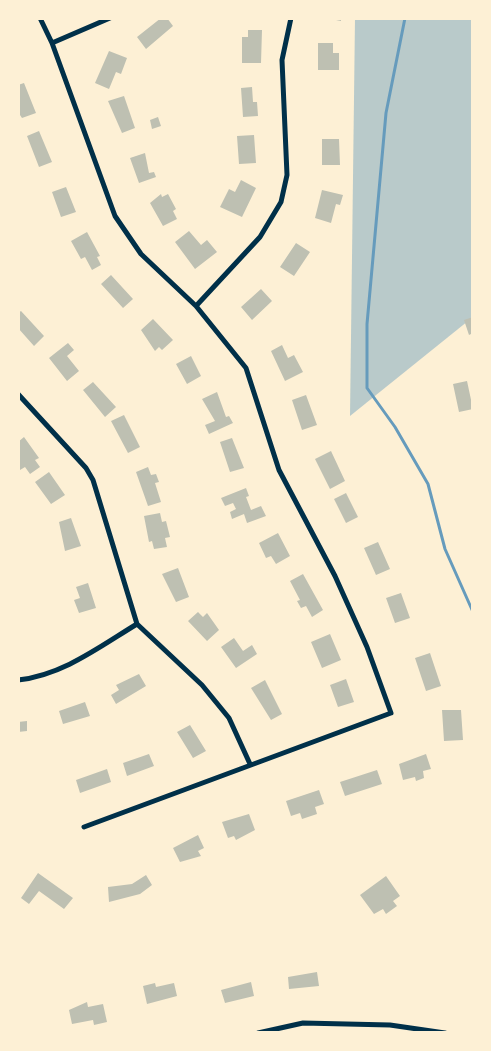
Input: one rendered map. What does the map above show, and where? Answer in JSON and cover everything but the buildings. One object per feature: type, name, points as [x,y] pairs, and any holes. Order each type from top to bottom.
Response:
[{"type":"street","points":[[40,18],[52,43],[115,216],[141,254],[196,306],[246,368],[279,470],[335,576],[367,647],[391,712],[84,827]]},
{"type":"street","points":[[52,43],[110,18]]},
{"type":"street","points":[[196,306],[260,237],[281,202],[286,175],[282,60],[291,18]]},
{"type":"street","points":[[18,394],[86,468],[93,480],[137,624],[202,685],[229,718],[250,764]]},
{"type":"street","points":[[18,680],[40,676],[77,662],[137,624]]},
{"type":"street","points":[[258,1033],[303,1023],[390,1024],[445,1033]]},
{"type":"shaded area","points":[[355,18],[472,18],[473,317],[350,416]]},
{"type":"waterway","points":[[405,18],[386,113],[367,324],[367,388],[395,427],[428,484],[445,549],[473,612]]}]
